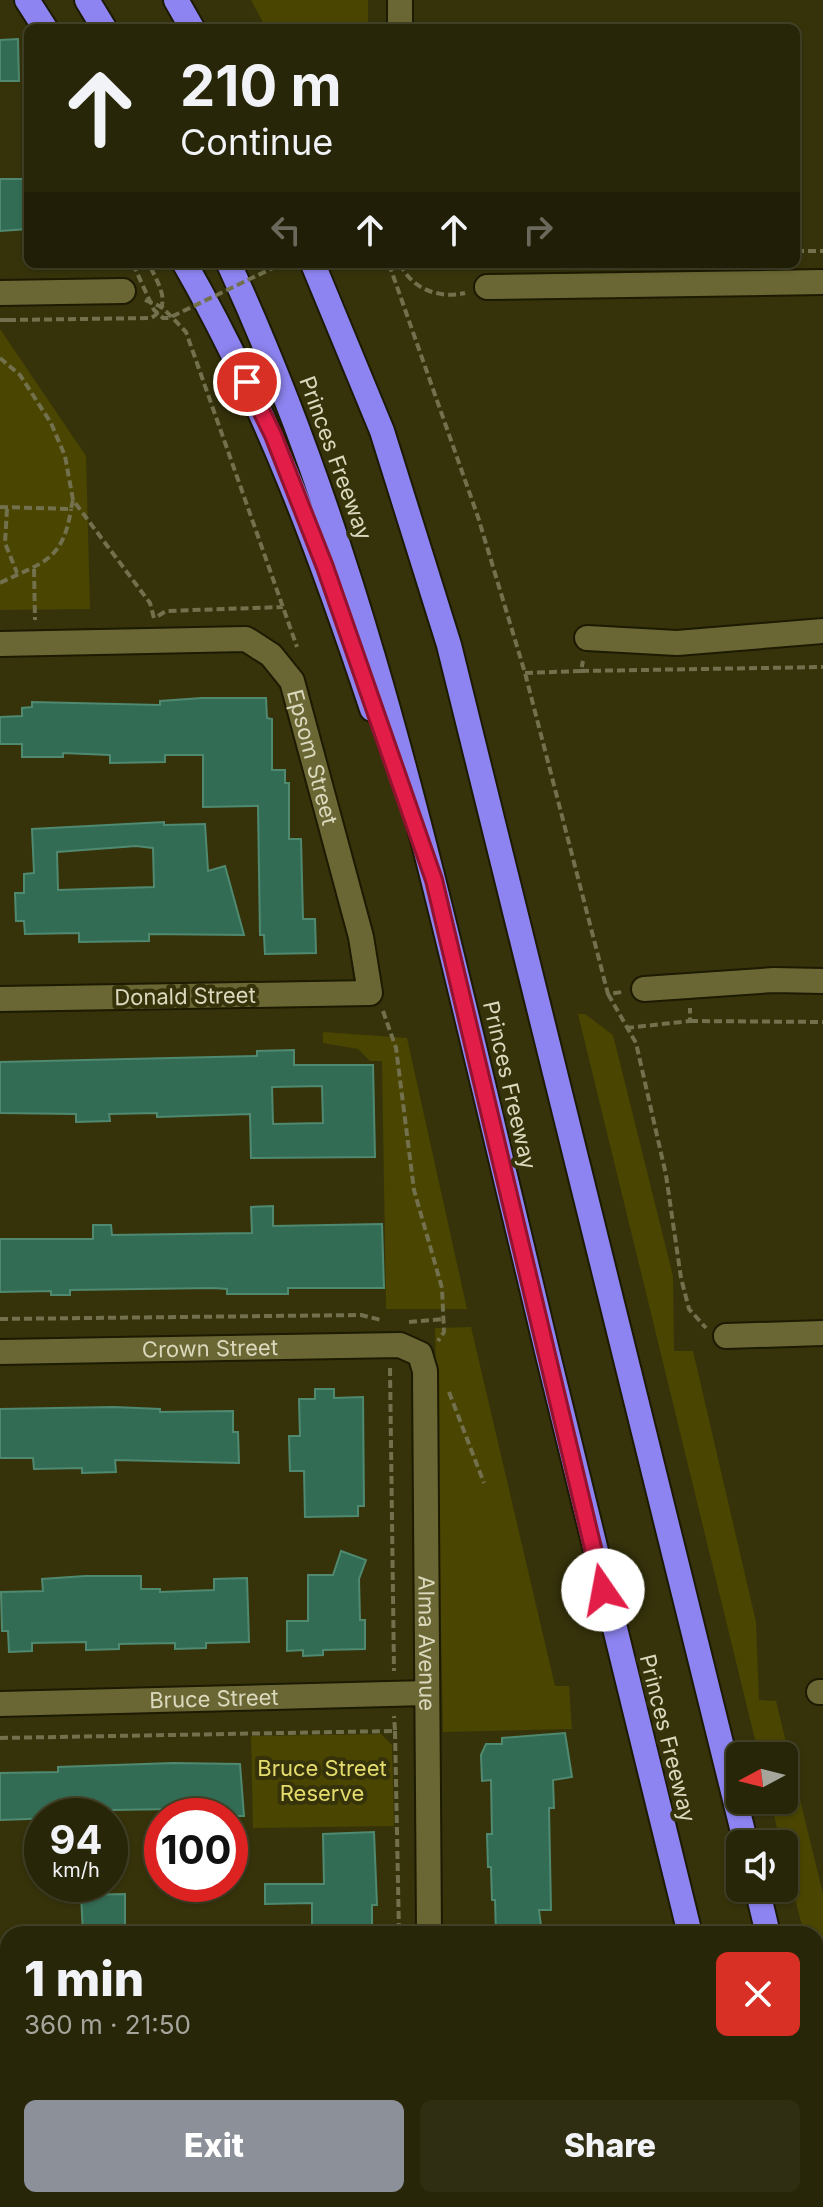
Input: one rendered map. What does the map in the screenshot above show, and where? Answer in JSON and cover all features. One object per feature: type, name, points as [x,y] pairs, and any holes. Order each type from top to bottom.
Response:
[{"type":"highway","points":[[27,0],[42,24]]},
{"type":"highway","points":[[87,0],[102,24]]},
{"type":"highway","points":[[176,0],[190,24]]},
{"type":"highway","points":[[187,268],[222,329],[273,435],[325,567],[434,880]]},
{"type":"highway","name":"Princes Freeway","points":[[231,268],[260,330],[336,527],[434,880],[688,1926]]},
{"type":"highway","name":"Princes Freeway","points":[[315,268],[382,431],[449,645],[743,1830]]},
{"type":"highway","points":[[597,1558],[671,1926]]},
{"type":"highway","points":[[760,1902],[766,1926]]},
{"type":"street","points":[[400,0],[400,24]]},
{"type":"street","points":[[487,287],[823,282]]},
{"type":"street","points":[[0,293],[123,291]]},
{"type":"street","points":[[587,638],[677,643],[776,632],[823,631]]},
{"type":"street","name":"Epsom Street","points":[[0,644],[246,639],[271,655],[292,681],[376,1002]]},
{"type":"street","points":[[644,989],[823,981]]},
{"type":"street","name":"Donald Street","points":[[0,999],[376,1002]]},
{"type":"street","points":[[726,1336],[823,1333]]},
{"type":"street","name":"Crown Street","points":[[0,1352],[393,1334],[420,1354]]},
{"type":"street","name":"Alma Avenue","points":[[420,1354],[425,1371],[429,1926]]},
{"type":"street","name":"Bruce Street","points":[[0,1704],[427,1693]]},
{"type":"path","points":[[800,251],[823,251]]},
{"type":"path","points":[[135,268],[154,310],[163,318],[169,318],[273,268]]},
{"type":"path","points":[[0,320],[151,318],[161,311],[164,300],[151,268]]},
{"type":"path","points":[[390,268],[478,517],[525,673],[608,994],[636,1043],[689,1309],[703,1327],[726,1336]]},
{"type":"path","points":[[403,268],[418,285],[437,293],[460,295],[487,287]]},
{"type":"path","points":[[123,291],[162,307],[186,332],[301,657]]},
{"type":"path","points":[[0,358],[20,375],[51,423],[65,456],[73,500],[66,535],[43,564],[0,583]]},
{"type":"path","points":[[73,500],[150,603],[154,618]]},
{"type":"path","points":[[0,507],[71,509]]},
{"type":"path","points":[[7,509],[5,543],[17,573]]},
{"type":"path","points":[[34,569],[35,620]]},
{"type":"path","points":[[195,610],[283,607]]},
{"type":"path","points":[[581,671],[587,638]]},
{"type":"path","points":[[525,673],[823,667]]},
{"type":"path","points":[[690,985],[690,1021]]},
{"type":"path","points":[[608,994],[644,989]]},
{"type":"path","points":[[376,1002],[396,1048],[414,1190],[442,1288],[444,1332],[436,1344],[420,1354]]},
{"type":"path","points":[[626,1028],[690,1021],[823,1022]]},
{"type":"path","points":[[0,1319],[361,1315],[393,1334],[443,1319]]},
{"type":"path","points":[[393,1334],[394,1694],[399,1926]]},
{"type":"path","points":[[445,1382],[484,1483]]},
{"type":"path","points":[[0,1738],[395,1731]]},
{"type":"green space","points":[[251,0],[368,0],[368,24],[264,24]]},
{"type":"green space","points":[[0,329],[86,456],[90,609],[0,610]]},
{"type":"green space","points":[[578,1014],[585,1014],[613,1035],[673,1276],[674,1351],[693,1351],[756,1622],[759,1700],[776,1701],[786,1742],[756,1742]]},
{"type":"green space","points":[[323,1032],[407,1038],[467,1309],[386,1309],[382,1061],[370,1061],[358,1049],[323,1043]]},
{"type":"green space","points":[[471,1327],[555,1686],[569,1686],[572,1729],[443,1732],[435,1328]]},
{"type":"green space","name":"Bruce Street Reserve","points":[[381,1734],[392,1745],[394,1826],[253,1828],[251,1736]]},
{"type":"green space","points":[[798,1791],[823,1894],[823,1926],[802,1926],[796,1902],[798,1830],[778,1830],[774,1814],[798,1814]]},
{"type":"building","points":[[18,39],[19,81],[0,81],[0,40]]},
{"type":"building","points":[[0,179],[24,179],[24,229],[0,231]]},
{"type":"building","points":[[266,698],[267,718],[272,719],[272,770],[285,770],[285,783],[289,783],[289,839],[301,839],[303,919],[315,919],[316,953],[265,954],[264,935],[260,935],[258,806],[203,807],[203,755],[165,755],[165,762],[110,763],[110,755],[63,753],[63,757],[22,757],[22,744],[0,744],[0,717],[22,716],[22,708],[32,707],[32,702],[160,705],[160,701]]},
{"type":"building","points":[[164,822],[164,825],[205,824],[208,871],[225,866],[244,935],[149,934],[149,941],[79,942],[79,933],[25,934],[24,921],[16,921],[15,893],[24,893],[24,874],[34,873],[32,829]],"holes":[[[136,846],[153,848],[154,887],[58,890],[57,852]]]},
{"type":"building","points":[[294,1050],[294,1065],[373,1065],[375,1157],[251,1158],[250,1114],[157,1117],[157,1113],[109,1114],[110,1121],[76,1122],[76,1114],[0,1113],[0,1062],[257,1056],[257,1051]],"holes":[[[322,1086],[323,1123],[273,1124],[272,1087]]]},
{"type":"building","points":[[273,1206],[273,1226],[382,1224],[384,1288],[288,1288],[288,1294],[227,1294],[227,1289],[213,1288],[70,1290],[70,1295],[51,1295],[51,1291],[0,1292],[0,1239],[93,1239],[93,1225],[111,1225],[112,1235],[252,1233],[251,1207]]},
{"type":"building","points":[[315,1389],[334,1389],[334,1398],[363,1397],[364,1506],[358,1506],[358,1516],[305,1517],[304,1471],[290,1471],[289,1436],[300,1436],[299,1399],[315,1399]]},
{"type":"building","points":[[0,1409],[160,1409],[160,1412],[233,1411],[233,1432],[238,1432],[239,1463],[115,1460],[116,1472],[82,1473],[82,1468],[34,1469],[33,1458],[0,1458]]},
{"type":"building","points":[[341,1551],[366,1560],[359,1579],[360,1620],[365,1620],[365,1649],[323,1650],[323,1655],[303,1656],[303,1650],[287,1651],[287,1621],[308,1621],[308,1575],[333,1575]]},
{"type":"building","points":[[141,1576],[141,1589],[160,1589],[160,1592],[214,1590],[214,1579],[247,1578],[249,1642],[206,1643],[206,1648],[175,1649],[175,1643],[119,1644],[119,1649],[86,1650],[86,1642],[32,1643],[32,1651],[9,1652],[8,1631],[2,1631],[1,1592],[43,1591],[42,1579]]},
{"type":"building","points":[[565,1733],[572,1777],[553,1780],[554,1808],[549,1808],[551,1910],[539,1910],[541,1926],[496,1926],[491,1867],[488,1867],[487,1834],[492,1834],[491,1780],[482,1781],[481,1755],[486,1744],[502,1744],[502,1738]]},
{"type":"building","points":[[240,1764],[243,1798],[144,1798],[144,1809],[128,1810],[128,1798],[24,1798],[24,1819],[0,1820],[0,1773],[58,1772],[58,1767]]},
{"type":"building","points":[[374,1832],[377,1905],[372,1905],[372,1926],[312,1926],[312,1903],[265,1904],[265,1884],[324,1884],[323,1834]]},
{"type":"building","points":[[81,1902],[125,1902],[125,1926],[83,1926]]},
{"type":"route","points":[[247,382],[273,435],[325,567],[382,738],[434,880],[603,1590]]}]
